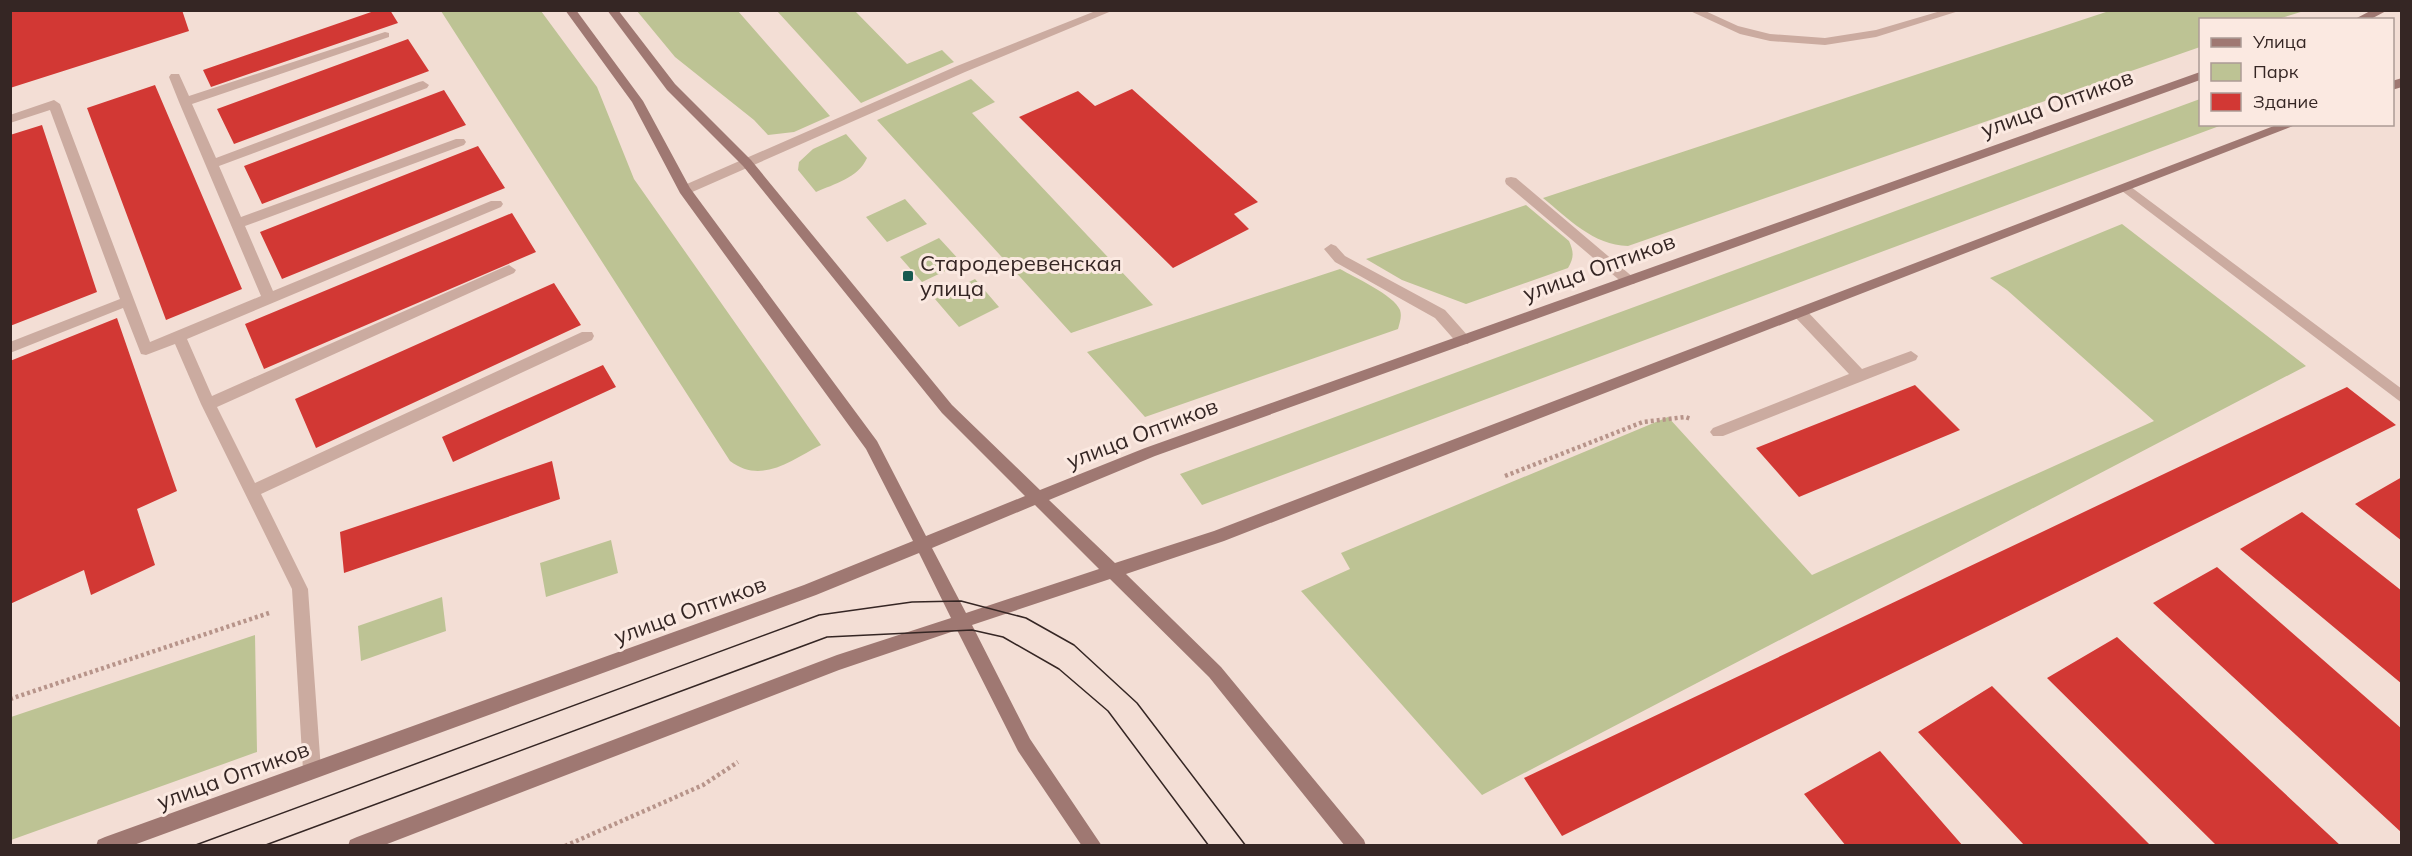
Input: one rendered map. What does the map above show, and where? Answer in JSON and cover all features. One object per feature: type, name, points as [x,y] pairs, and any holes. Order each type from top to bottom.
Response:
[{"type":"main road","points":[[570,10],[637,101],[685,190],[872,445],[1024,745],[1093,846]]},
{"type":"main road","points":[[612,10],[670,87],[747,163],[946,409],[1215,672],[1357,846]]},
{"type":"main road","points":[[2363,18],[2383,10]]},
{"type":"main road","name":"улица Оптиков","points":[[105,846],[810,590],[1150,452],[2199,76]]},
{"type":"main road","points":[[357,846],[837,663],[1114,572],[1320,498],[2287,126]]},
{"type":"lane","points":[[685,190],[961,69],[1109,10]]},
{"type":"lane","points":[[1694,10],[1738,30],[1785,41],[1834,42],[1876,35],[1957,10]]},
{"type":"lane","points":[[185,102],[385,35]]},
{"type":"lane","points":[[175,77],[269,298]]},
{"type":"lane","points":[[212,164],[423,86]]},
{"type":"lane","points":[[10,119],[54,104],[146,350],[496,204]]},
{"type":"lane","points":[[237,224],[460,142]]},
{"type":"lane","points":[[1511,181],[1629,280]]},
{"type":"lane","points":[[2127,188],[2402,397]]},
{"type":"lane","points":[[1331,249],[1340,258],[1440,314],[1463,340]]},
{"type":"lane","points":[[208,404],[509,270]]},
{"type":"lane","points":[[10,348],[128,301]]},
{"type":"lane","points":[[1800,313],[1860,376]]},
{"type":"lane","points":[[179,336],[208,404],[300,589],[312,770]]},
{"type":"lane","points":[[252,491],[587,336]]},
{"type":"lane","points":[[1718,432],[1911,356]]},
{"type":"path","points":[[1505,476],[1643,422],[1685,417],[1718,432]]},
{"type":"path","points":[[10,699],[301,602]]},
{"type":"path","points":[[564,846],[703,785],[738,762]]},
{"type":"green space","points":[[2112,10],[2304,11],[2281,18],[2199,18],[2199,47],[1628,246],[1615,245],[1582,230],[1543,198]]},
{"type":"green space","points":[[441,11],[541,11],[597,87],[634,179],[821,445],[776,468],[765,470],[754,471],[742,468],[730,461]]},
{"type":"green space","points":[[637,11],[738,11],[830,116],[794,132],[768,135],[754,120],[675,57]]},
{"type":"green space","points":[[777,11],[855,11],[907,64],[942,50],[954,62],[861,103]]},
{"type":"green space","points":[[971,79],[995,102],[972,113],[1153,305],[1071,333],[877,120]]},
{"type":"green space","points":[[2199,99],[2199,126],[2219,126],[1202,505],[1180,474]]},
{"type":"green space","points":[[846,134],[867,158],[858,171],[852,175],[816,192],[798,170],[799,162],[813,149]]},
{"type":"green space","points":[[905,199],[927,224],[887,242],[866,217]]},
{"type":"green space","points":[[1526,205],[1569,241],[1573,255],[1568,268],[1466,304],[1402,280],[1366,259]]},
{"type":"green space","points":[[2122,224],[2306,366],[1482,795],[1301,591],[1350,569],[1341,553],[1668,417],[1812,575],[2154,421],[2007,290],[1990,278]]},
{"type":"green space","points":[[939,238],[962,263],[922,282],[900,257]]},
{"type":"green space","points":[[1340,269],[1390,298],[1396,304],[1401,315],[1398,329],[1145,417],[1087,352]]},
{"type":"green space","points":[[975,279],[999,307],[959,327],[935,299]]},
{"type":"green space","points":[[611,540],[618,573],[546,597],[540,563]]},
{"type":"green space","points":[[442,597],[446,631],[361,661],[358,626]]},
{"type":"green space","points":[[255,635],[257,752],[11,840],[11,717]]},
{"type":"building","points":[[10,10],[182,10],[189,31],[10,88]]},
{"type":"building","points":[[377,10],[390,10],[398,23],[211,87],[203,70]]},
{"type":"building","points":[[408,39],[429,71],[234,144],[217,109]]},
{"type":"building","points":[[155,85],[242,289],[166,320],[87,108]]},
{"type":"building","points":[[1132,89],[1258,202],[1234,214],[1249,229],[1173,268],[1019,117],[1078,91],[1095,106]]},
{"type":"building","points":[[444,90],[466,125],[262,204],[244,166]]},
{"type":"building","points":[[42,125],[97,292],[10,326],[10,135]]},
{"type":"building","points":[[478,146],[505,188],[282,279],[260,232]]},
{"type":"building","points":[[512,213],[536,252],[264,369],[245,324]]},
{"type":"building","points":[[554,283],[581,325],[316,448],[295,399]]},
{"type":"building","points":[[117,318],[177,491],[137,509],[155,565],[91,595],[84,570],[10,604],[10,361]]},
{"type":"building","points":[[603,365],[616,387],[453,462],[442,437]]},
{"type":"building","points":[[1915,385],[1960,430],[1799,497],[1756,448]]},
{"type":"building","points":[[2347,387],[2396,425],[1562,836],[1524,778]]},
{"type":"building","points":[[552,461],[560,499],[344,573],[340,532]]},
{"type":"building","points":[[2402,477],[2402,541],[2355,504]]},
{"type":"building","points":[[2302,512],[2402,591],[2402,684],[2240,549]]},
{"type":"building","points":[[2217,567],[2402,729],[2402,833],[2153,603]]},
{"type":"building","points":[[2117,637],[2341,846],[2217,846],[2047,678]]},
{"type":"building","points":[[1992,686],[2151,846],[2025,846],[1918,732]]},
{"type":"building","points":[[1880,751],[1963,846],[1846,846],[1804,794]]},
{"type":"tram line","points":[[193,846],[819,615],[912,602],[961,601],[1026,618],[1074,645],[1137,703],[1246,846]]},
{"type":"tram line","points":[[263,846],[827,637],[972,630],[1003,637],[1059,669],[1108,711],[1209,846]]},
{"type":"place","name":"Стародеревенская улица","points":[[908,276]]}]
